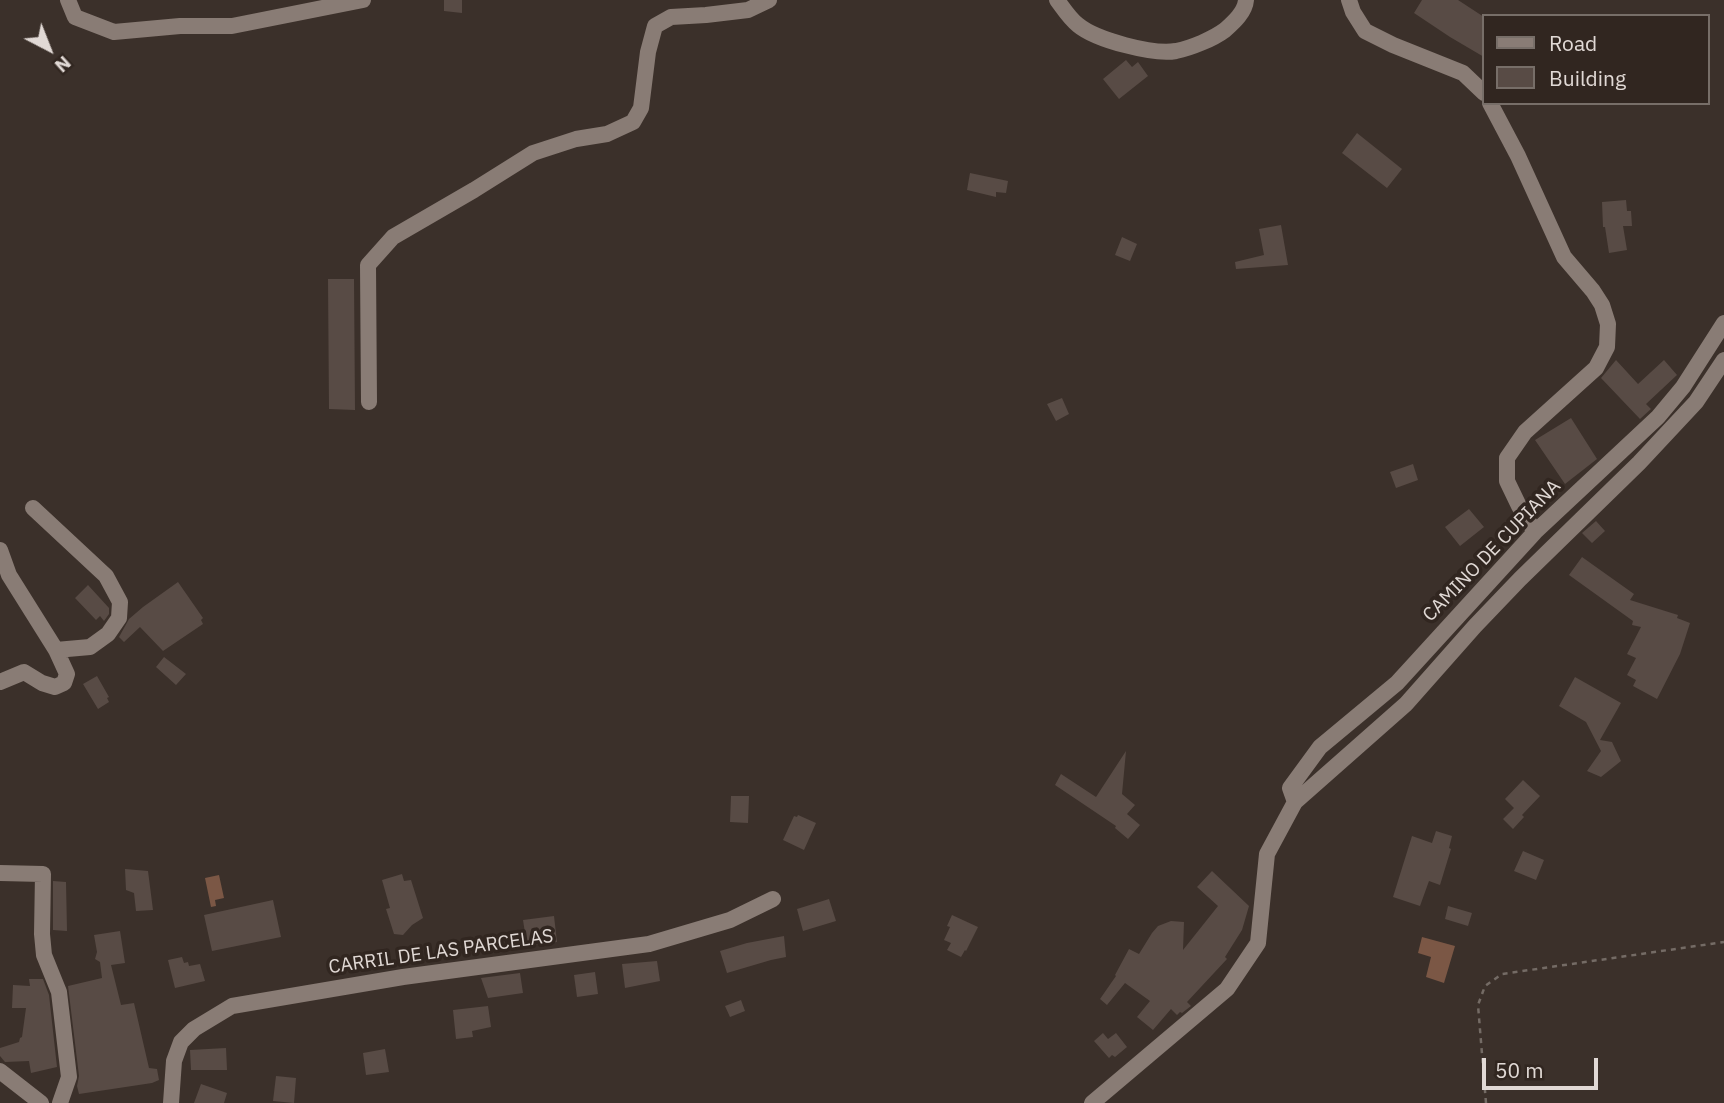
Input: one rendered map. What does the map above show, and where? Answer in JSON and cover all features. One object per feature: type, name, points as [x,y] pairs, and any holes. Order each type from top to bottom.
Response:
[{"type":"street","points":[[68,0],[75,17],[114,32],[180,26],[232,26],[363,0]]},
{"type":"street","points":[[369,402],[368,265],[393,237],[474,191],[533,153],[576,139],[607,134],[633,122],[641,108],[654,26],[671,17],[748,10],[769,0]]},
{"type":"street","points":[[1057,0],[1078,26],[1112,43],[1175,51],[1215,37],[1233,24],[1245,7],[1246,0]]},
{"type":"street","points":[[1349,0],[1365,31],[1463,73],[1482,91]]},
{"type":"street","points":[[1491,105],[1518,156],[1564,257],[1593,291],[1602,305],[1608,324],[1607,347],[1597,368],[1525,432],[1507,458],[1507,481],[1535,531]]},
{"type":"street","name":"CAMINO DE CUPIANA","points":[[1295,802],[1290,788],[1320,747],[1397,683],[1535,531],[1658,417],[1683,387],[1724,323]]},
{"type":"street","name":"CAMINO DE CUPIANA","points":[[1092,1103],[1227,989],[1258,943],[1267,854],[1295,802],[1406,704],[1520,579],[1639,463],[1696,402],[1724,360]]},
{"type":"street","points":[[33,508],[106,576],[120,603],[119,618],[108,634],[90,647],[56,650]]},
{"type":"street","points":[[0,550],[9,575],[56,650],[67,674],[64,682],[55,687],[24,672],[0,682]]},
{"type":"street","points":[[0,873],[43,873],[44,955],[59,992],[69,1077],[60,1103]]},
{"type":"street","name":"CARRIL DE LAS PARCELAS","points":[[170,1103],[174,1061],[181,1042],[194,1029],[232,1006],[403,976],[649,944],[730,920],[773,899]]},
{"type":"street","points":[[0,1071],[41,1103]]},
{"type":"path","points":[[1486,1103],[1478,1005],[1485,986],[1502,974],[1724,942]]},
{"type":"shaded area","points":[[219,875],[224,898],[215,900],[216,906],[211,907],[205,878]]},
{"type":"shaded area","points":[[1422,937],[1455,946],[1444,983],[1426,977],[1431,957],[1418,953]]},
{"type":"building","points":[[444,0],[462,0],[462,13],[444,11]]},
{"type":"building","points":[[1422,0],[1458,0],[1482,16],[1482,56],[1450,37],[1414,13]]},
{"type":"building","points":[[1126,60],[1132,67],[1138,62],[1148,76],[1119,99],[1103,79]]},
{"type":"building","points":[[1357,133],[1402,169],[1387,188],[1342,153]]},
{"type":"building","points":[[970,173],[1008,181],[1006,193],[996,192],[996,197],[967,190]]},
{"type":"building","points":[[1626,200],[1627,211],[1631,211],[1632,226],[1623,226],[1627,250],[1609,253],[1603,227],[1602,202]]},
{"type":"building","points":[[1281,225],[1288,265],[1236,269],[1235,262],[1264,255],[1259,229]]},
{"type":"building","points":[[1122,237],[1137,244],[1130,261],[1115,255]]},
{"type":"building","points":[[328,279],[354,279],[355,410],[329,409]]},
{"type":"building","points":[[1616,360],[1638,384],[1664,360],[1677,375],[1646,404],[1651,409],[1640,419],[1601,378]]},
{"type":"building","points":[[1062,398],[1069,414],[1056,421],[1047,404]]},
{"type":"building","points":[[1571,418],[1597,459],[1565,484],[1535,440]]},
{"type":"building","points":[[1413,464],[1418,480],[1396,488],[1390,472]]},
{"type":"building","points":[[1469,509],[1484,527],[1460,546],[1445,527]]},
{"type":"building","points":[[1596,521],[1605,531],[1592,543],[1582,533]]},
{"type":"building","points":[[1582,557],[1634,594],[1630,600],[1678,615],[1677,618],[1690,623],[1680,654],[1657,699],[1633,686],[1636,680],[1627,675],[1636,658],[1627,654],[1641,627],[1632,625],[1633,621],[1569,575]]},
{"type":"building","points":[[178,582],[203,618],[203,624],[163,651],[140,627],[124,642],[119,637],[129,619]]},
{"type":"building","points":[[88,585],[109,608],[109,614],[104,621],[100,616],[96,620],[75,598]]},
{"type":"building","points":[[164,657],[186,674],[176,685],[156,667]]},
{"type":"building","points":[[97,676],[109,697],[109,702],[98,709],[83,684]]},
{"type":"building","points":[[1575,677],[1621,703],[1600,740],[1612,742],[1621,761],[1601,777],[1587,771],[1601,751],[1586,722],[1559,706]]},
{"type":"building","points":[[1126,751],[1122,794],[1135,805],[1127,814],[1140,825],[1128,839],[1116,826],[1055,785],[1061,774],[1096,797]]},
{"type":"building","points":[[1523,780],[1540,796],[1522,815],[1524,817],[1513,829],[1503,819],[1514,808],[1505,799]]},
{"type":"building","points":[[731,796],[749,796],[748,823],[730,822]]},
{"type":"building","points":[[798,815],[816,823],[804,850],[783,840],[794,816]]},
{"type":"building","points":[[1436,831],[1452,836],[1451,849],[1440,885],[1429,881],[1420,906],[1393,897],[1412,836],[1432,843]]},
{"type":"building","points":[[1523,851],[1544,860],[1536,880],[1514,871]]},
{"type":"building","points":[[125,869],[148,871],[153,910],[136,911],[134,893],[126,890]]},
{"type":"building","points":[[1212,871],[1249,906],[1242,930],[1225,957],[1227,959],[1187,1002],[1191,1006],[1177,1015],[1171,1009],[1153,1030],[1137,1017],[1150,1001],[1125,983],[1107,1005],[1100,999],[1116,976],[1129,949],[1139,954],[1158,926],[1171,921],[1184,922],[1183,950],[1218,906],[1197,887]]},
{"type":"building","points":[[402,874],[404,881],[411,880],[423,918],[403,935],[394,934],[386,909],[390,908],[382,880]]},
{"type":"building","points":[[53,881],[66,882],[67,931],[53,930]]},
{"type":"building","points":[[829,899],[836,921],[803,931],[797,909]]},
{"type":"building","points":[[273,900],[281,937],[212,951],[204,915]]},
{"type":"building","points":[[1448,906],[1472,913],[1468,926],[1445,919]]},
{"type":"building","points":[[952,915],[978,927],[961,957],[947,950],[951,943],[944,940]]},
{"type":"building","points":[[554,916],[557,942],[527,946],[523,920]]},
{"type":"building","points":[[120,931],[125,963],[111,965],[121,1005],[134,1003],[149,1068],[157,1069],[159,1080],[79,1094],[68,986],[102,978],[100,962],[95,959],[97,952],[94,935]]},
{"type":"building","points":[[784,936],[786,957],[727,973],[720,951]]},
{"type":"building","points":[[182,957],[184,963],[188,962],[189,966],[200,964],[205,981],[175,988],[168,960]]},
{"type":"building","points":[[657,961],[660,981],[625,988],[622,964]]},
{"type":"building","points":[[595,972],[598,994],[577,997],[574,975]]},
{"type":"building","points":[[520,973],[523,993],[488,998],[481,978]]},
{"type":"building","points":[[29,979],[43,979],[49,995],[57,1067],[31,1073],[29,1061],[5,1062],[0,1056],[0,1048],[19,1042],[22,1037],[26,1008],[12,1008],[13,985],[30,986]]},
{"type":"building","points":[[741,1000],[745,1011],[730,1017],[725,1006]]},
{"type":"building","points":[[488,1006],[491,1027],[472,1031],[473,1037],[456,1039],[453,1010]]},
{"type":"building","points":[[1103,1033],[1108,1039],[1116,1033],[1127,1047],[1115,1057],[1112,1055],[1109,1058],[1094,1041]]},
{"type":"building","points":[[226,1048],[227,1070],[191,1070],[190,1050]]},
{"type":"building","points":[[385,1049],[389,1072],[366,1075],[363,1053]]},
{"type":"building","points":[[276,1076],[296,1078],[294,1103],[273,1101]]},
{"type":"building","points":[[201,1084],[227,1093],[224,1103],[194,1103]]}]
